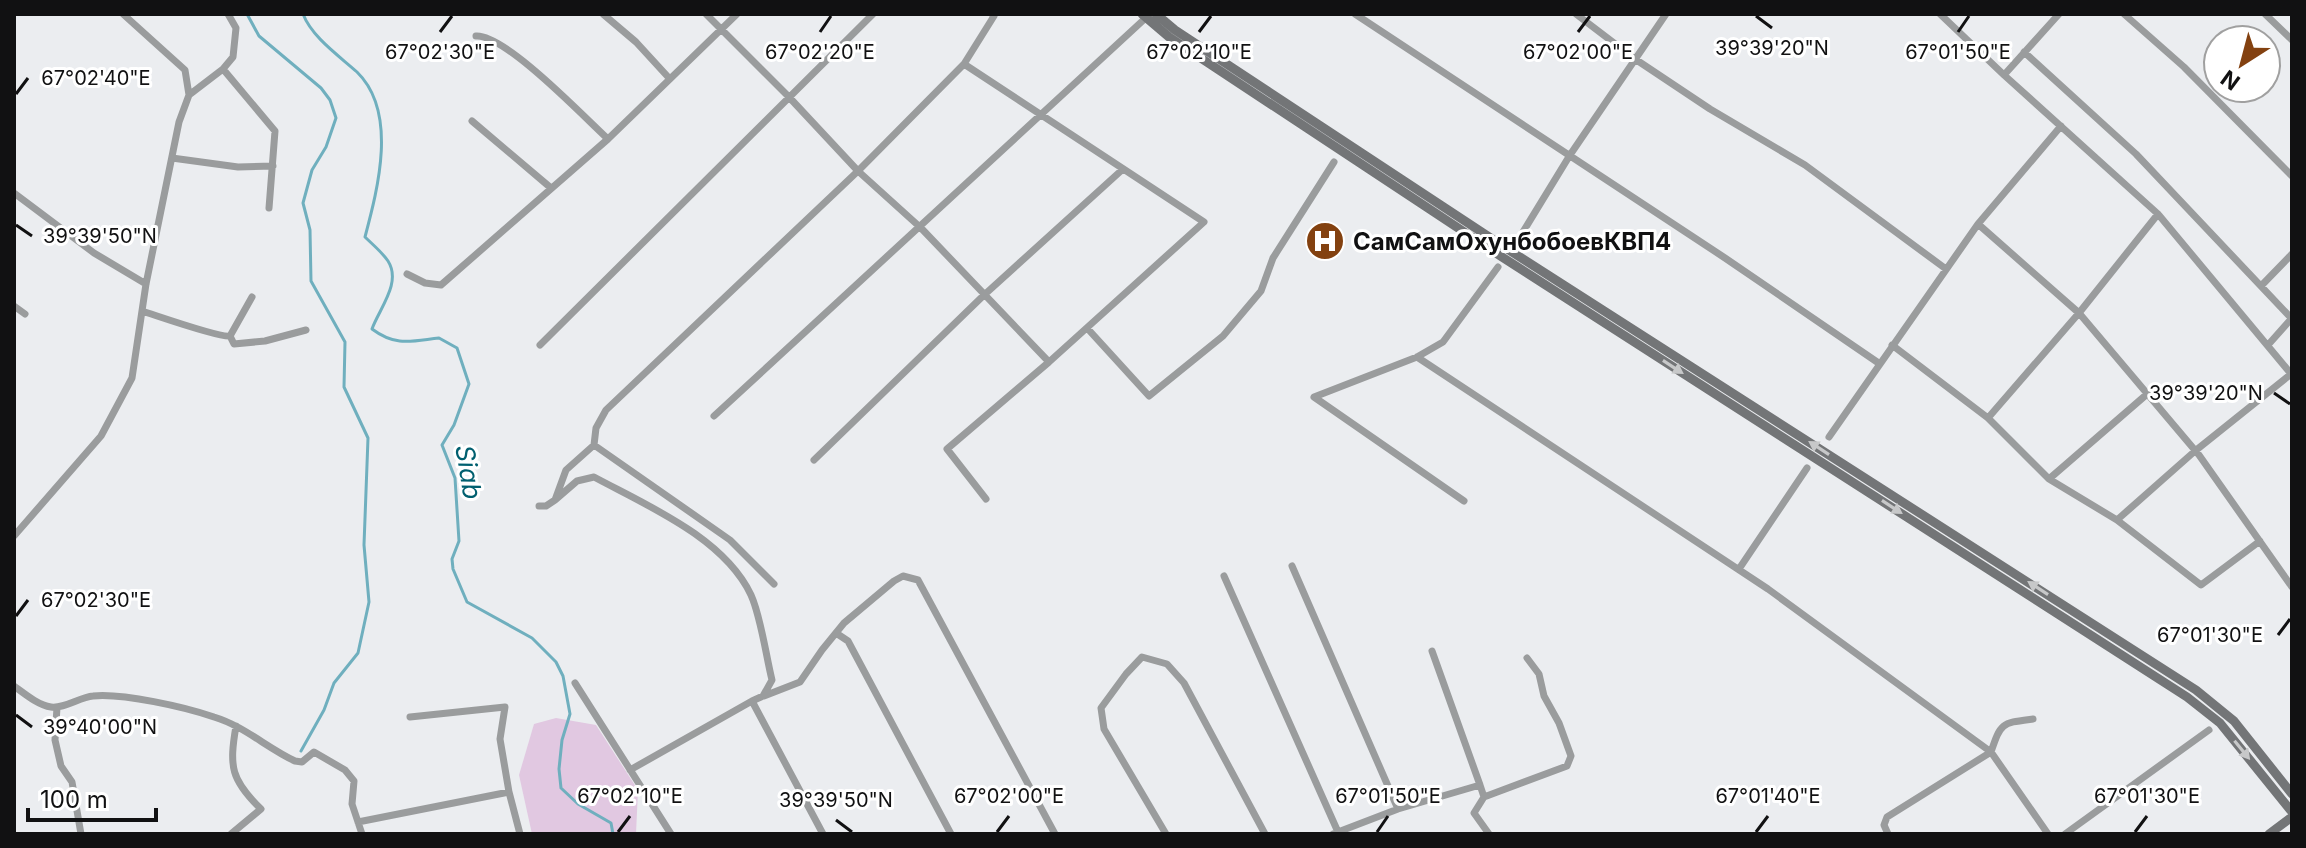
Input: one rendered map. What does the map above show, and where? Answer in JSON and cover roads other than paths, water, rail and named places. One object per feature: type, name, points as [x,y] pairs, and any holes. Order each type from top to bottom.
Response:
[{"type":"main road","points":[[1148,15],[2196,690],[2234,721],[2292,794]]},
{"type":"main road","points":[[1148,15],[1169,37],[1502,257],[2187,697],[2220,723],[2292,815],[2269,834]]},
{"type":"street","points":[[16,529],[101,436],[132,378],[146,284],[179,122],[189,95],[185,70],[123,14]]},
{"type":"street","points":[[189,95],[223,69],[233,57],[236,28],[228,14]]},
{"type":"street","points":[[603,14],[636,42],[669,78]]},
{"type":"street","points":[[706,14],[858,171],[921,228],[1049,362]]},
{"type":"street","points":[[407,274],[425,283],[441,285],[608,139],[737,14]]},
{"type":"street","points":[[540,345],[873,14]]},
{"type":"street","points":[[555,500],[566,470],[594,445],[596,428],[606,410],[858,171],[964,64],[994,16],[992,14]]},
{"type":"street","points":[[1355,14],[1880,364]]},
{"type":"street","points":[[1576,14],[1635,59],[1710,109],[1805,165],[1946,269]]},
{"type":"street","points":[[1518,240],[1570,155],[1666,14]]},
{"type":"street","points":[[1940,14],[2158,214],[2291,374],[2195,451],[2117,520]]},
{"type":"street","points":[[2004,75],[2059,14]]},
{"type":"street","points":[[2124,14],[2184,67],[2292,176]]},
{"type":"street","points":[[2265,14],[2292,40]]},
{"type":"street","points":[[714,416],[1148,15]]},
{"type":"street","points":[[476,36],[493,39],[540,75],[608,139]]},
{"type":"street","points":[[2024,52],[2136,154],[2292,318],[2268,345]]},
{"type":"street","points":[[964,64],[1204,222],[947,449],[986,499]]},
{"type":"street","points":[[223,69],[275,131],[269,208]]},
{"type":"street","points":[[472,121],[551,188]]},
{"type":"street","points":[[1829,437],[1978,224],[2061,126]]},
{"type":"street","points":[[172,158],[238,167],[273,166]]},
{"type":"street","points":[[1087,328],[1149,396],[1223,336],[1261,291],[1273,258],[1334,162]]},
{"type":"street","points":[[814,460],[983,296],[1123,169]]},
{"type":"street","points":[[15,195],[94,253],[146,284]]},
{"type":"street","points":[[1988,418],[2079,313],[2158,214]]},
{"type":"street","points":[[1978,224],[2079,313],[2195,451],[2292,587]]},
{"type":"street","points":[[2261,286],[2292,254]]},
{"type":"street","points":[[1464,501],[1314,397],[1417,357],[1443,342],[1498,267]]},
{"type":"street","points":[[230,336],[252,297]]},
{"type":"street","points":[[14,306],[25,314]]},
{"type":"street","points":[[142,311],[223,337],[230,336]]},
{"type":"street","points":[[230,336],[234,344],[265,341],[306,330]]},
{"type":"street","points":[[1892,345],[1988,418],[2049,479],[2117,520],[2201,585],[2260,541]]},
{"type":"street","points":[[1417,357],[1739,569],[1991,752],[2048,834]]},
{"type":"street","points":[[2049,479],[2146,395]]},
{"type":"street","points":[[594,445],[730,540],[774,584]]},
{"type":"street","points":[[1739,569],[1807,468]]},
{"type":"street","points":[[539,506],[546,506],[577,481],[594,477],[664,515],[724,555],[751,596],[772,680],[763,696]]},
{"type":"street","points":[[1292,566],[1398,809]]},
{"type":"street","points":[[630,770],[752,701],[800,682],[836,633],[903,576],[918,580],[1055,834]]},
{"type":"street","points":[[1224,576],[1336,833],[1398,809],[1480,785]]},
{"type":"street","points":[[836,633],[848,641],[951,834]]},
{"type":"street","points":[[1432,651],[1484,797]]},
{"type":"street","points":[[1166,834],[1104,729],[1101,708],[1142,657],[1167,664],[1184,683],[1265,834]]},
{"type":"street","points":[[1489,834],[1474,813],[1484,797],[1567,766],[1571,756],[1559,723],[1544,696],[1539,674],[1527,658]]},
{"type":"street","points":[[575,683],[671,834]]},
{"type":"street","points":[[14,686],[53,708],[92,696],[120,697],[215,717],[295,761],[302,762],[314,752],[345,770],[354,781],[352,804],[362,834]]},
{"type":"street","points":[[752,701],[823,834]]},
{"type":"street","points":[[57,707],[55,740],[61,766],[72,782],[81,834]]},
{"type":"street","points":[[410,717],[505,707],[500,739],[520,834]]},
{"type":"street","points":[[1888,834],[1884,825],[1887,817],[1991,752],[2002,724],[2033,719]]},
{"type":"street","points":[[231,834],[261,809],[241,790],[235,779],[231,754],[236,726]]},
{"type":"street","points":[[2065,834],[2209,730]]},
{"type":"street","points":[[358,822],[509,792]]},
{"type":"waterway","points":[[247,14],[259,36],[321,88],[330,100],[336,118],[326,147],[312,170],[303,203],[310,230],[311,281],[345,342],[344,387],[368,438],[364,545],[369,602],[358,653],[334,683],[324,710],[301,751]]},
{"type":"waterway","name":"Siab","points":[[303,14],[319,38],[357,72],[370,89],[377,108],[381,129],[379,174],[365,237],[388,261],[392,278],[388,296],[372,329],[397,341],[439,338],[457,348],[469,384],[454,425],[442,445],[455,478],[459,541],[452,559],[453,569],[467,602],[532,638],[556,662],[563,676],[570,714],[562,740],[561,788],[578,804],[611,823],[613,834]]},
{"type":"place","name":"СамСамОхунбобоевКВП4","points":[[1325,241]]}]
